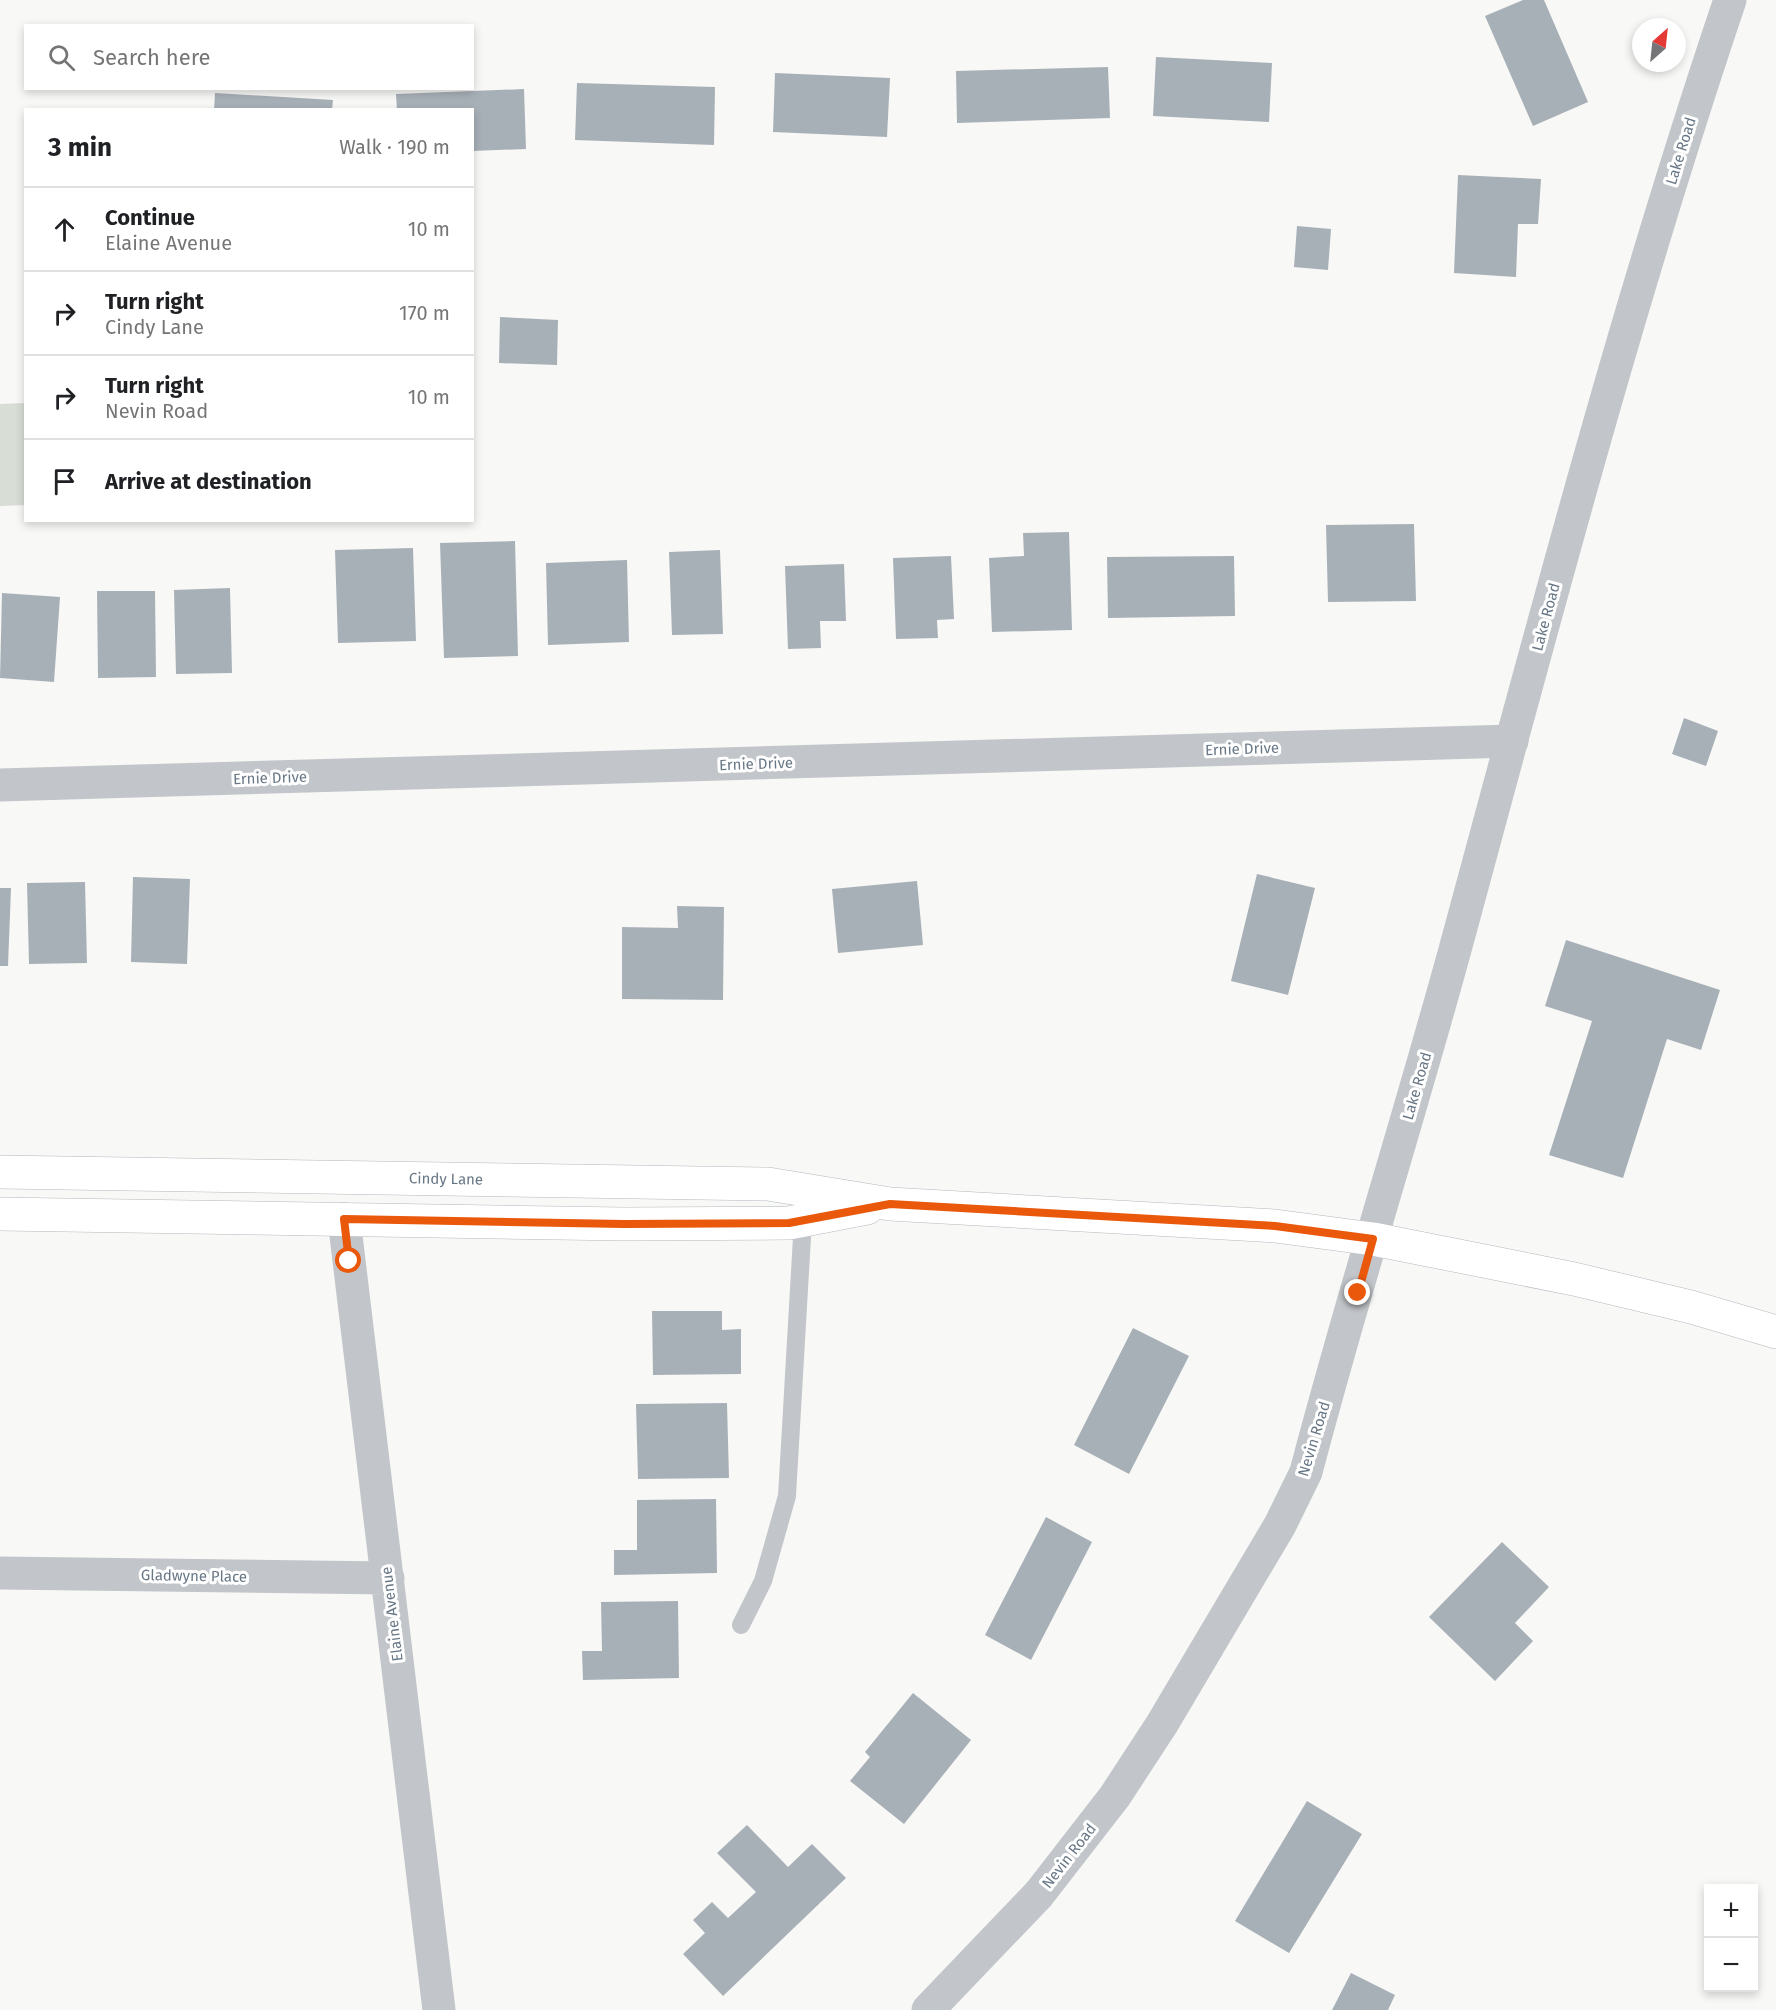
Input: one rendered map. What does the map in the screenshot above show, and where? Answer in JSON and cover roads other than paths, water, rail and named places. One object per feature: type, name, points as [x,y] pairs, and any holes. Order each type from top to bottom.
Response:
[{"type":"main road","name":"Cindy Lane","points":[[0,1172],[768,1184],[890,1204],[1275,1226],[1373,1239]]},
{"type":"main road","name":"Cindy Lane","points":[[0,1214],[624,1224],[789,1223],[890,1204]]},
{"type":"main road","points":[[1373,1239],[1574,1279],[1691,1307],[1776,1332]]},
{"type":"street","name":"Lake Road","points":[[1373,1239],[1588,463],[1689,121],[1730,0]]},
{"type":"street","name":"Ernie Drive","points":[[0,785],[1512,741]]},
{"type":"street","name":"Elaine Avenue","points":[[344,1219],[439,2010]]},
{"type":"street","name":"Nevin Road","points":[[928,2010],[1039,1894],[1115,1796],[1162,1724],[1280,1525],[1306,1472],[1373,1239]]},
{"type":"street","name":"Gladwyne Place","points":[[0,1574],[388,1578]]},
{"type":"lane","points":[[741,1626],[763,1581],[787,1496],[803,1220]]}]
